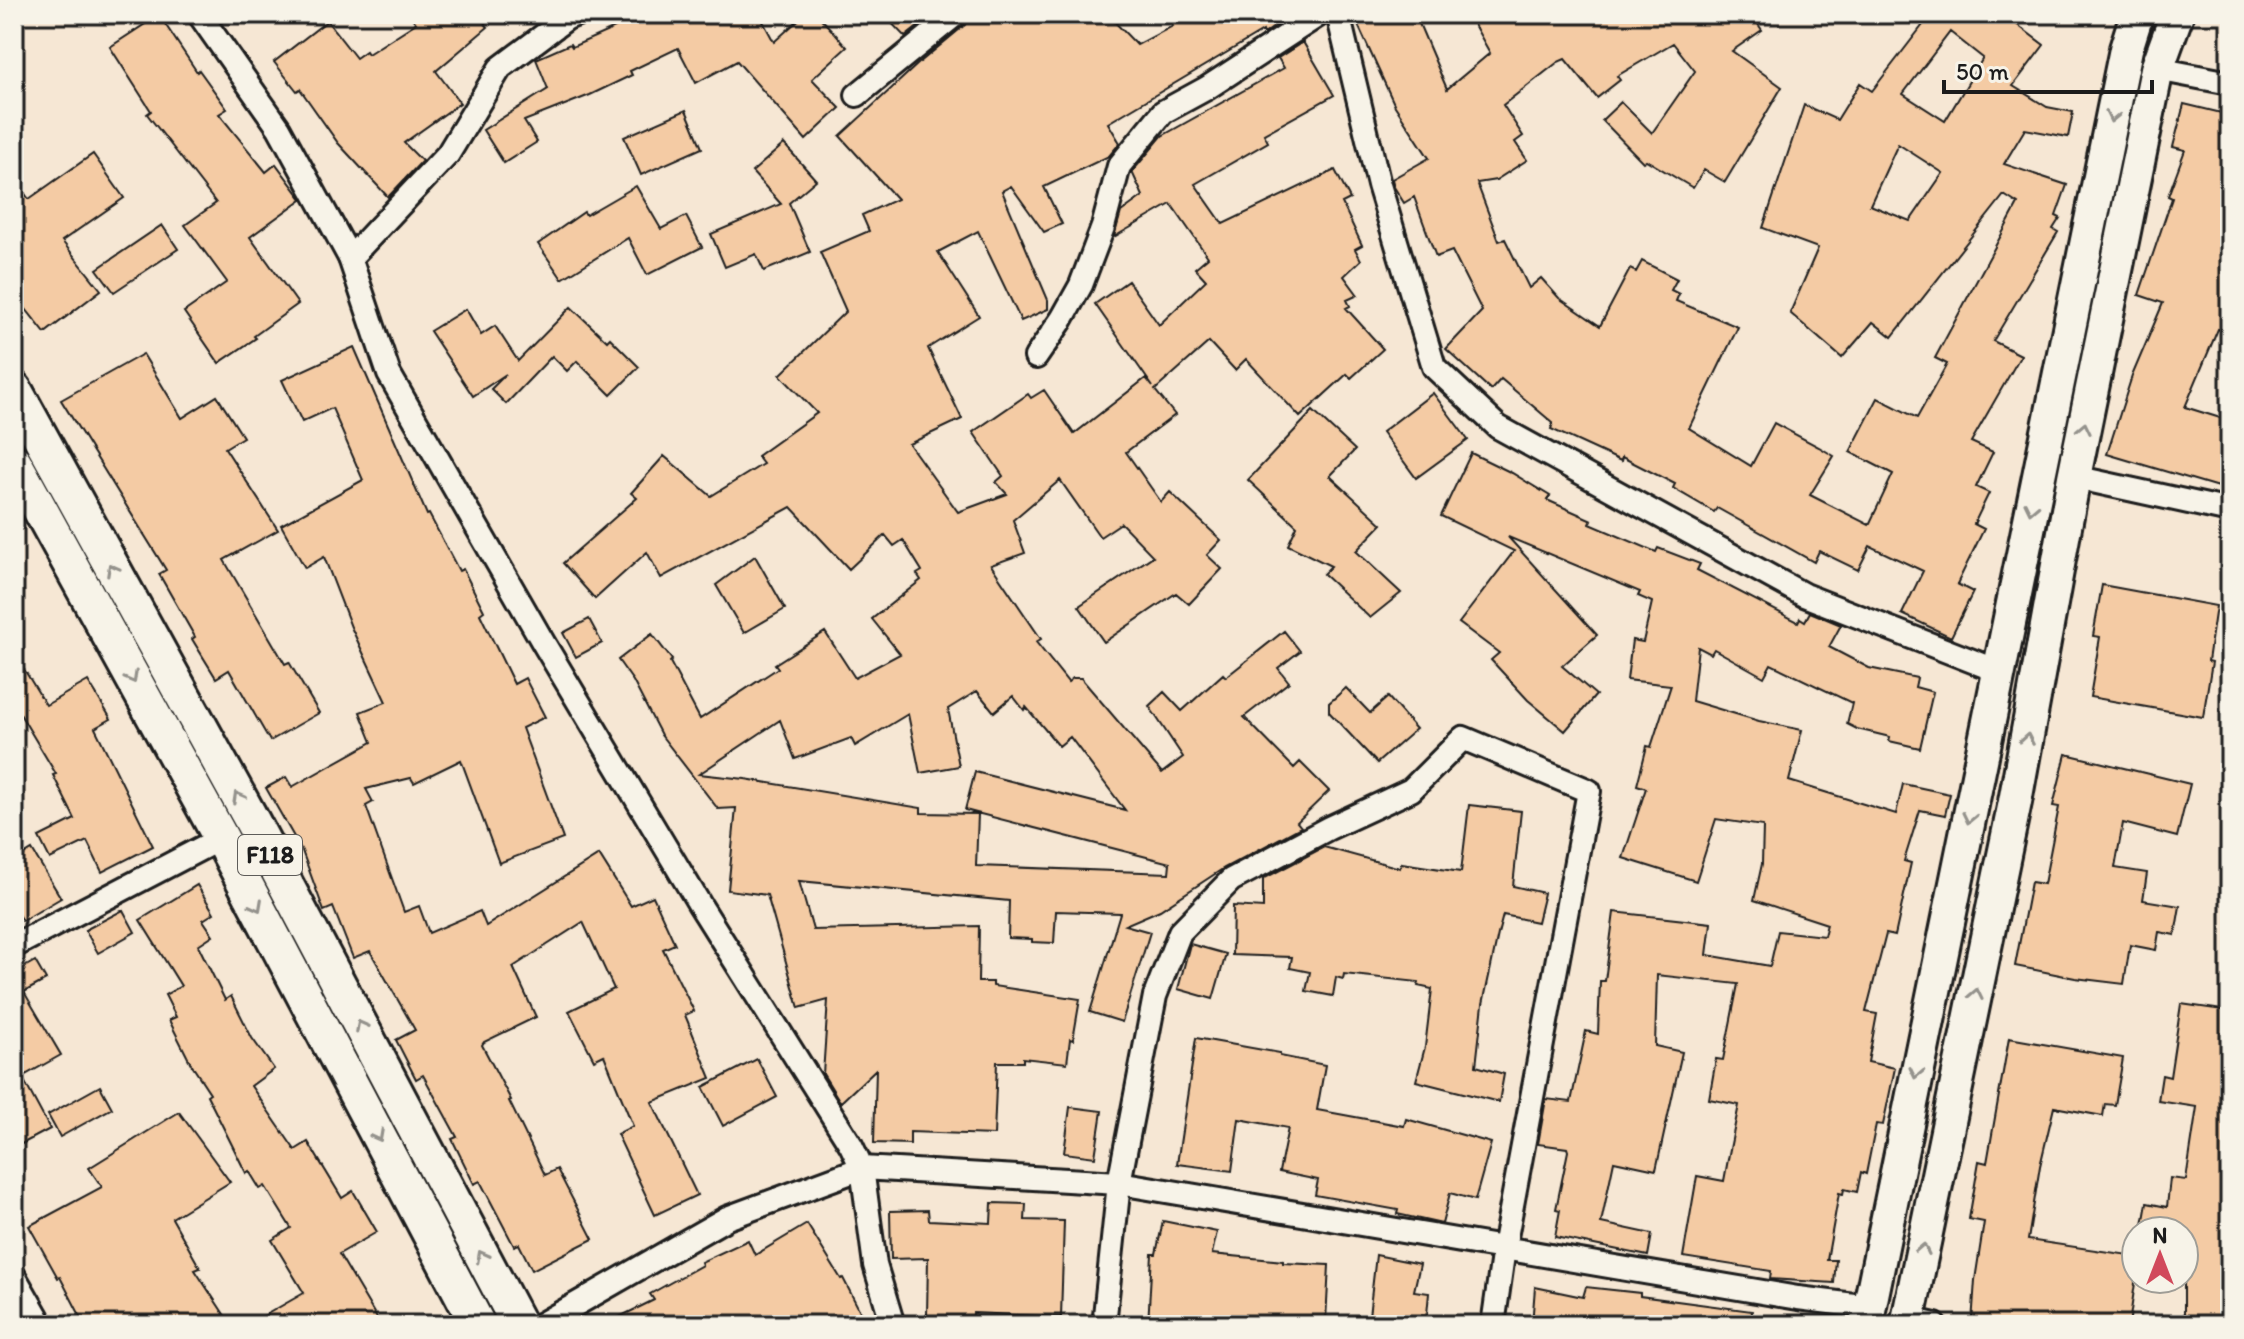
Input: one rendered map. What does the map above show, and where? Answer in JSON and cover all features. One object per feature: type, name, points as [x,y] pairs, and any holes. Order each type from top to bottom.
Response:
[{"type":"main road","points":[[1868,1316],[2126,49],[2137,14]]},
{"type":"main road","points":[[1917,1323],[2074,477],[2157,69],[2177,14]]},
{"type":"main road","name":"F118","points":[[14,389],[259,835],[519,1325]]},
{"type":"main road","name":"F118","points":[[14,462],[221,838],[478,1325]]},
{"type":"main road","points":[[1946,928],[1988,934]]},
{"type":"street","points":[[199,14],[279,128],[350,258],[389,374],[700,905],[837,1120],[862,1168],[875,1265],[893,1325]]},
{"type":"street","points":[[350,258],[448,154],[500,68],[567,18],[577,14]]},
{"type":"street","points":[[857,95],[956,14]]},
{"type":"street","points":[[1036,357],[1081,285],[1103,227],[1119,166],[1163,112],[1207,88],[1320,14]]},
{"type":"street","points":[[1338,14],[1379,185],[1434,367],[1498,427],[1804,595],[1998,671]]},
{"type":"street","points":[[2157,69],[2230,83]]},
{"type":"street","points":[[2074,477],[2230,511]]},
{"type":"street","points":[[1104,1325],[1119,1183],[1155,996],[1180,932],[1231,880],[1329,828],[1411,790],[1463,738],[1589,791],[1504,1248],[1493,1325]]},
{"type":"street","points":[[14,946],[221,838]]},
{"type":"street","points":[[540,1325],[727,1218],[862,1168],[1119,1183],[1798,1298],[1868,1316]]},
{"type":"street","points":[[14,1276],[42,1325]]},
{"type":"building","points":[[409,14],[477,14],[488,27],[436,71],[460,103],[404,143],[422,161],[388,197],[338,143],[300,89],[297,91],[274,62],[327,21],[356,58],[366,51],[368,54],[416,23]]},
{"type":"building","points":[[608,14],[759,14],[774,42],[805,14],[817,14],[847,47],[812,79],[840,108],[806,140],[737,61],[696,83],[678,48],[590,95],[524,121],[537,142],[504,163],[483,130],[548,89],[536,59],[615,28]]},
{"type":"building","points":[[883,14],[934,14],[905,37]]},
{"type":"building","points":[[970,14],[1107,14],[1137,45],[1173,26],[1165,14],[1292,14],[1264,34],[1263,31],[1108,123],[1120,143],[1109,156],[1044,187],[1062,224],[1044,232],[1011,186],[1002,191],[1048,300],[1048,309],[1021,321],[978,231],[938,252],[979,316],[928,348],[962,419],[909,444],[958,512],[1007,494],[996,482],[1003,476],[973,432],[1028,394],[1031,398],[1044,390],[1074,434],[1146,378],[1153,387],[1095,304],[1128,281],[1159,325],[1206,280],[1195,268],[1208,257],[1171,204],[1114,237],[1121,212],[1143,196],[1132,172],[1162,136],[1284,68],[1278,58],[1303,42],[1334,95],[1264,134],[1268,142],[1195,184],[1223,224],[1335,170],[1350,199],[1342,203],[1362,245],[1355,249],[1361,260],[1344,276],[1358,295],[1347,300],[1350,306],[1346,308],[1383,349],[1351,378],[1347,374],[1300,417],[1246,359],[1235,370],[1209,342],[1155,390],[1175,415],[1126,452],[1161,502],[1170,492],[1221,540],[1207,555],[1222,569],[1189,604],[1176,593],[1104,642],[1079,606],[1153,556],[1121,523],[1100,537],[1060,480],[1013,520],[1025,553],[991,565],[1041,639],[1036,642],[1068,682],[1081,678],[1162,773],[1183,757],[1149,706],[1164,692],[1182,711],[1223,674],[1226,677],[1284,631],[1300,651],[1278,668],[1289,682],[1244,717],[1294,768],[1300,762],[1329,791],[1297,822],[1301,827],[1224,868],[1160,910],[1125,925],[1150,932],[1122,1022],[1090,1012],[1120,913],[1056,911],[1054,943],[1032,942],[1032,939],[1008,938],[1009,901],[799,881],[813,930],[979,926],[978,982],[993,982],[993,986],[1080,999],[1067,1063],[1023,1058],[1023,1062],[997,1062],[994,1135],[910,1132],[910,1144],[874,1143],[876,1069],[841,1102],[839,1100],[823,1074],[828,1000],[799,1008],[767,895],[728,890],[736,808],[718,809],[661,735],[633,681],[618,660],[652,634],[672,660],[670,662],[700,719],[778,668],[775,664],[825,632],[855,678],[900,654],[872,619],[921,580],[917,574],[922,571],[903,540],[894,546],[885,535],[849,569],[791,507],[661,578],[647,552],[595,599],[563,563],[637,498],[631,493],[664,456],[711,496],[763,464],[757,456],[817,413],[780,375],[846,311],[820,252],[869,231],[862,215],[897,199],[840,136],[965,25]],"holes":[[[977,691],[994,712],[1013,696],[1059,746],[1070,737],[1125,810],[975,772],[965,810],[1170,863],[1169,873],[976,866],[978,814],[921,813],[921,808],[699,774],[780,720],[795,759],[851,738],[855,746],[908,714],[920,773],[959,766],[948,709]]]},
{"type":"building","points":[[1353,14],[1415,14],[1447,89],[1490,53],[1468,14],[1751,14],[1762,30],[1732,51],[1782,87],[1725,182],[1704,170],[1693,188],[1646,160],[1643,162],[1602,120],[1621,102],[1652,133],[1695,71],[1673,43],[1617,76],[1620,80],[1597,98],[1565,59],[1558,62],[1503,105],[1523,136],[1515,142],[1527,160],[1496,180],[1477,183],[1499,241],[1505,239],[1529,288],[1541,278],[1559,298],[1600,326],[1630,269],[1636,272],[1642,261],[1677,279],[1671,290],[1679,294],[1676,301],[1738,327],[1689,428],[1751,466],[1774,423],[1819,447],[1834,456],[1810,495],[1869,525],[1893,474],[1850,452],[1878,398],[1917,418],[1947,364],[1935,358],[2018,204],[2004,195],[1892,337],[1873,322],[1842,358],[1790,313],[1818,248],[1763,228],[1804,105],[1837,120],[1860,83],[1872,91],[1929,17],[1925,14],[2003,14],[2044,45],[2013,86],[2047,107],[2073,112],[2068,137],[2025,129],[2004,164],[2067,185],[2056,216],[2060,218],[2053,229],[2058,232],[1993,341],[2021,355],[1971,442],[1993,452],[1976,487],[1989,493],[1974,524],[1984,529],[1957,584],[1973,592],[1951,637],[1902,614],[1923,571],[1870,546],[1858,570],[1819,551],[1814,562],[1717,508],[1714,512],[1673,488],[1675,484],[1622,457],[1621,461],[1551,429],[1553,423],[1501,379],[1491,390],[1446,349],[1482,311],[1452,251],[1436,257],[1414,197],[1404,203],[1394,187],[1392,179],[1429,158],[1395,106]],"holes":[[[1950,32],[1983,58],[1945,121],[1903,94]],[[1898,144],[1943,173],[1910,221],[1870,205]]]},
{"type":"building","points":[[159,15],[197,72],[199,70],[227,109],[219,114],[266,172],[276,164],[302,199],[250,237],[298,304],[219,363],[184,312],[227,282],[185,225],[216,203],[147,114],[151,111],[110,47]]},
{"type":"building","points":[[2184,104],[2230,115],[2230,333],[2218,329],[2185,407],[2230,421],[2230,437],[2218,487],[2107,454],[2132,376],[2163,303],[2139,295],[2185,150],[2173,147]]},
{"type":"building","points":[[686,110],[702,148],[641,175],[624,137]]},
{"type":"building","points":[[784,144],[816,180],[789,203],[810,252],[764,271],[756,254],[725,267],[711,234],[781,204],[752,172]]},
{"type":"building","points":[[93,154],[124,198],[62,241],[101,290],[45,333],[14,294],[14,285],[23,278],[14,266],[14,180],[29,199]]},
{"type":"building","points":[[636,186],[661,229],[686,216],[702,247],[647,275],[628,238],[562,279],[538,244],[584,212],[586,215]]},
{"type":"building","points":[[162,225],[178,249],[114,292],[97,269]]},
{"type":"building","points":[[571,307],[607,341],[610,338],[639,367],[611,395],[577,361],[567,371],[552,356],[506,404],[491,389],[506,374],[473,396],[430,331],[466,309],[481,335],[495,326],[518,361]]},
{"type":"building","points":[[354,347],[427,515],[459,571],[463,569],[484,611],[480,614],[514,684],[525,678],[545,717],[522,728],[563,839],[499,863],[461,760],[414,783],[411,778],[366,789],[373,802],[366,806],[404,912],[419,906],[429,933],[480,911],[486,926],[599,855],[631,906],[653,896],[675,944],[663,949],[694,1011],[685,1015],[711,1078],[652,1102],[697,1195],[655,1215],[617,1134],[633,1126],[604,1055],[594,1060],[569,1011],[614,989],[583,922],[513,967],[536,1017],[482,1045],[545,1175],[557,1169],[593,1239],[532,1270],[519,1244],[514,1246],[480,1181],[474,1184],[452,1139],[457,1137],[423,1075],[416,1079],[396,1040],[415,1030],[370,951],[353,958],[333,907],[324,911],[302,851],[266,788],[286,777],[292,787],[372,742],[360,712],[386,702],[351,627],[324,557],[305,568],[281,525],[363,480],[332,408],[302,422],[282,380]]},
{"type":"building","points":[[143,354],[182,418],[217,396],[243,437],[225,448],[278,530],[224,560],[285,664],[289,662],[319,713],[270,741],[229,670],[216,678],[192,639],[195,637],[159,574],[166,570],[61,400]]},
{"type":"building","points":[[1433,393],[1468,440],[1416,478],[1382,432]]},
{"type":"building","points":[[1313,411],[1355,450],[1330,476],[1382,524],[1356,551],[1401,593],[1370,618],[1323,574],[1331,566],[1288,545],[1297,526],[1248,480]]},
{"type":"building","points":[[1471,453],[1550,496],[1547,500],[1592,520],[1590,524],[1656,552],[1658,548],[1700,564],[1697,570],[1798,622],[1800,618],[1805,621],[1810,612],[1841,625],[1829,647],[1869,668],[1917,678],[1915,687],[1933,692],[1920,748],[1889,741],[1890,737],[1847,724],[1852,703],[1771,664],[1764,677],[1714,649],[1711,654],[1698,647],[1692,701],[1802,730],[1789,781],[1896,814],[1903,784],[1950,794],[1945,815],[1920,810],[1904,861],[1911,863],[1895,936],[1886,934],[1866,1012],[1877,1014],[1868,1062],[1895,1068],[1883,1125],[1876,1124],[1866,1174],[1861,1172],[1857,1192],[1844,1189],[1843,1194],[1839,1193],[1827,1260],[1836,1260],[1834,1283],[1770,1279],[1771,1271],[1683,1257],[1697,1176],[1724,1181],[1739,1105],[1709,1099],[1716,1059],[1723,1060],[1738,984],[1657,975],[1655,1046],[1682,1052],[1656,1170],[1614,1161],[1601,1223],[1652,1234],[1648,1256],[1555,1237],[1560,1210],[1556,1209],[1568,1151],[1567,1148],[1538,1144],[1546,1099],[1571,1102],[1586,1031],[1598,1034],[1600,981],[1605,981],[1614,912],[1711,923],[1707,955],[1770,966],[1778,931],[1824,936],[1827,924],[1754,900],[1762,864],[1763,826],[1716,819],[1696,881],[1623,858],[1646,788],[1637,785],[1647,746],[1651,747],[1671,685],[1627,680],[1632,640],[1643,642],[1652,602],[1638,596],[1640,592],[1508,537],[1597,635],[1562,666],[1596,695],[1565,731],[1528,700],[1491,660],[1499,653],[1459,623],[1514,551],[1441,516]]},
{"type":"building","points":[[755,556],[785,609],[744,633],[716,585]]},
{"type":"building","points":[[2102,585],[2216,606],[2208,661],[2212,662],[2203,717],[2090,697],[2100,637],[2093,636]]},
{"type":"building","points":[[589,619],[602,643],[576,657],[563,633]]},
{"type":"building","points":[[14,653],[46,705],[88,681],[111,719],[95,728],[153,846],[102,872],[87,841],[50,859],[39,837],[75,819],[53,775],[56,774],[14,704]]},
{"type":"building","points":[[1346,688],[1370,713],[1388,697],[1416,729],[1377,763],[1329,712],[1329,703]]},
{"type":"building","points":[[2066,754],[2190,784],[2177,837],[2123,823],[2115,868],[2147,873],[2143,900],[2180,906],[2175,935],[2159,932],[2156,950],[2130,945],[2124,984],[2015,966],[2031,882],[2044,884],[2059,807],[2053,806]]},
{"type":"building","points":[[1469,805],[1521,811],[1513,886],[1544,893],[1537,922],[1503,915],[1498,934],[1483,1004],[1476,1066],[1504,1074],[1499,1102],[1416,1081],[1425,1047],[1432,989],[1418,986],[1419,982],[1344,974],[1343,979],[1336,977],[1333,996],[1306,991],[1310,972],[1290,968],[1292,957],[1232,955],[1233,906],[1263,908],[1263,879],[1324,847],[1400,868],[1401,863],[1461,872]]},
{"type":"building","points":[[32,850],[61,898],[22,921],[14,908],[14,861]]},
{"type":"building","points":[[197,885],[214,913],[203,920],[213,935],[198,945],[225,1000],[231,996],[252,1038],[274,1069],[251,1086],[295,1150],[308,1142],[342,1198],[353,1191],[377,1232],[339,1254],[381,1325],[248,1325],[304,1293],[272,1240],[291,1228],[265,1186],[260,1189],[249,1171],[246,1173],[207,1095],[210,1093],[169,1020],[176,1017],[165,995],[181,986],[140,920]]},
{"type":"building","points":[[123,910],[135,932],[98,953],[85,930]]},
{"type":"building","points":[[1190,944],[1226,954],[1213,999],[1178,989]]},
{"type":"building","points":[[35,961],[46,980],[24,992],[61,1055],[22,1077],[50,1129],[14,1148],[14,973]]},
{"type":"building","points":[[2181,1004],[2230,1011],[2230,1325],[2184,1325],[2184,1295],[2200,1295],[2200,1215],[2145,1215],[2147,1203],[2167,1207],[2170,1178],[2186,1180],[2197,1107],[2158,1101],[2162,1075],[2170,1077]]},
{"type":"building","points":[[1196,1038],[1280,1053],[1280,1056],[1325,1065],[1317,1110],[1404,1126],[1406,1119],[1491,1143],[1475,1200],[1450,1193],[1442,1224],[1397,1214],[1398,1210],[1315,1195],[1318,1180],[1279,1172],[1288,1128],[1239,1119],[1232,1171],[1177,1164]]},
{"type":"building","points":[[2009,1038],[2123,1058],[2115,1105],[2105,1104],[2103,1116],[2054,1107],[2040,1166],[2028,1240],[2120,1254],[2120,1295],[2133,1295],[2129,1325],[1972,1323],[1984,1222],[1969,1219],[1979,1161],[1987,1163]]},
{"type":"building","points":[[757,1059],[777,1097],[723,1126],[703,1087]]},
{"type":"building","points":[[100,1086],[112,1108],[60,1137],[48,1115]]},
{"type":"building","points":[[1070,1107],[1102,1111],[1095,1157],[1064,1153]]},
{"type":"building","points":[[179,1112],[230,1182],[172,1218],[200,1268],[195,1270],[231,1325],[85,1325],[29,1226],[102,1187],[89,1168]]},
{"type":"building","points":[[992,1203],[1026,1204],[1025,1220],[1064,1221],[1061,1317],[973,1313],[972,1325],[948,1325],[949,1317],[927,1316],[928,1258],[891,1259],[890,1211],[928,1210],[929,1220],[991,1223]]},
{"type":"building","points":[[1163,1221],[1217,1232],[1212,1254],[1329,1265],[1326,1321],[1320,1320],[1319,1325],[1148,1325],[1152,1254],[1156,1254]]},
{"type":"building","points":[[807,1224],[843,1278],[863,1317],[849,1325],[603,1325],[654,1300],[650,1294],[702,1265],[701,1262],[748,1240],[755,1255]]},
{"type":"building","points":[[1376,1255],[1420,1264],[1414,1291],[1429,1293],[1426,1325],[1368,1325]]},
{"type":"building","points":[[1535,1287],[1583,1297],[1586,1287],[1752,1311],[1751,1325],[1532,1325]]}]
